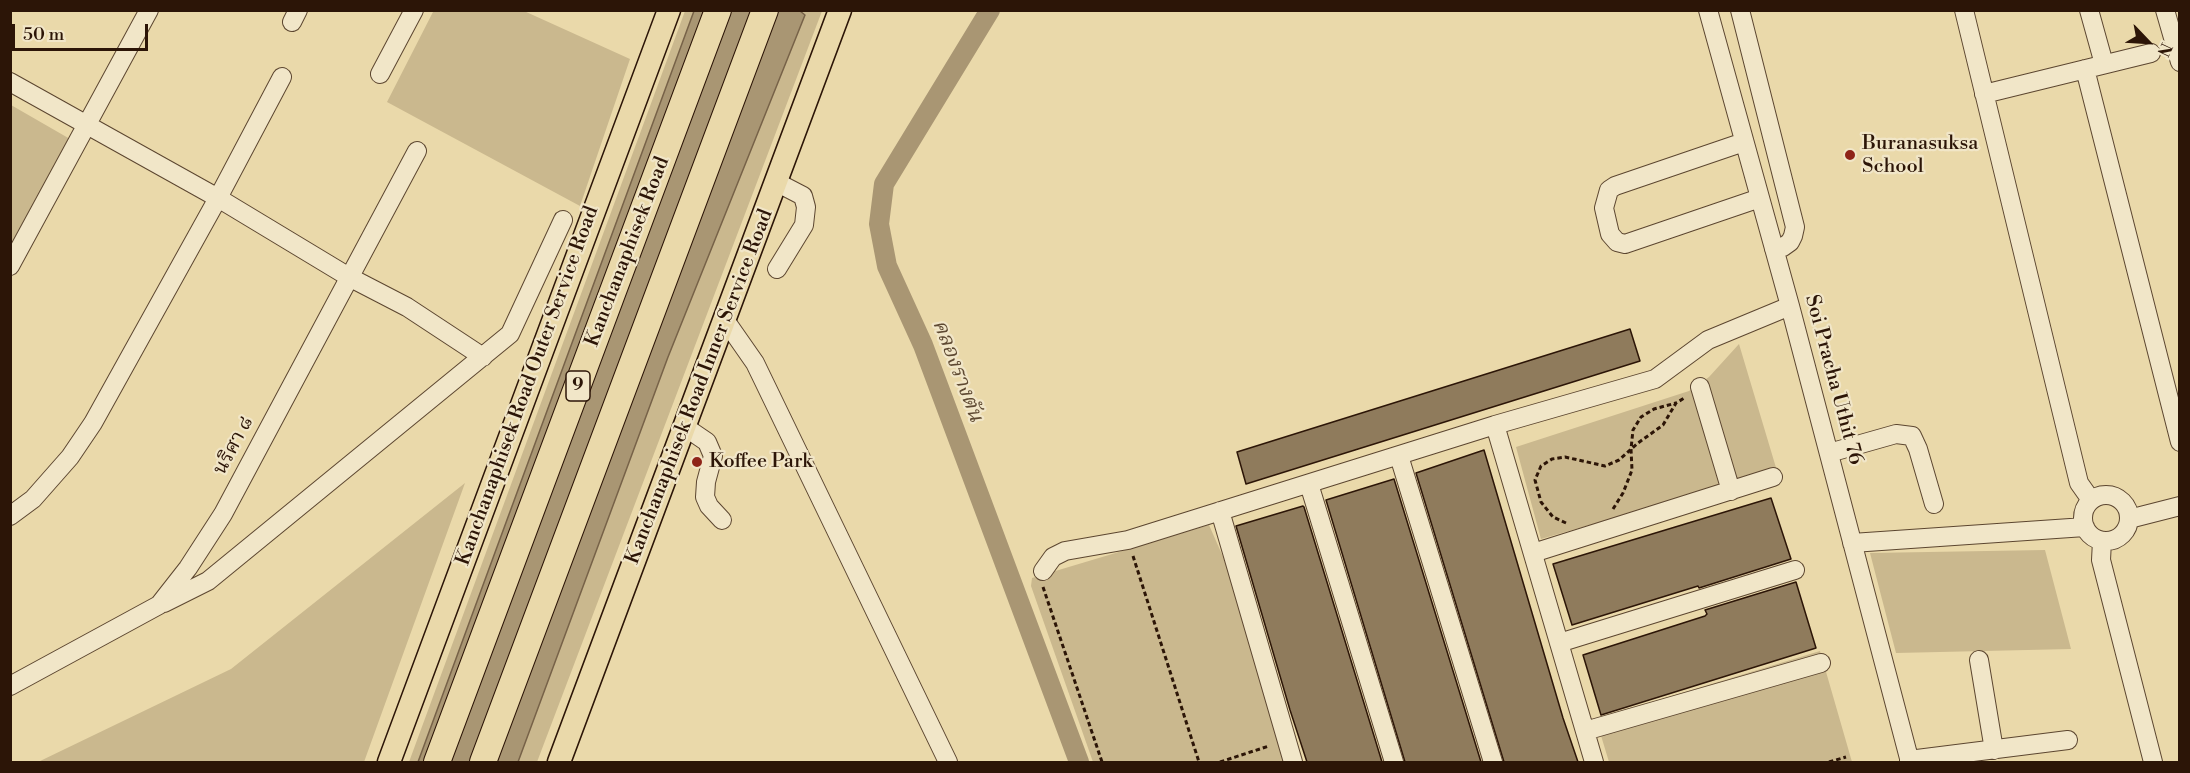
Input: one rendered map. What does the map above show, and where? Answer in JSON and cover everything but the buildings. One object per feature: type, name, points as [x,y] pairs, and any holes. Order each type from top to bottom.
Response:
[{"type":"highway","name":"Kanchanaphisek Road","points":[[437,762],[718,10]]},
{"type":"highway","name":"9","points":[[483,762],[765,10]]},
{"type":"main road","name":"Kanchanaphisek Road Outer Service Road","points":[[389,762],[669,10]]},
{"type":"main road","name":"Kanchanaphisek Road Inner Service Road","points":[[559,762],[840,10]]},
{"type":"street","points":[[10,266],[149,10]]},
{"type":"street","points":[[380,74],[414,10]]},
{"type":"street","name":"Soi Pracha Uthit 76","points":[[1707,10],[1790,306],[1910,761]]},
{"type":"street","points":[[1740,10],[1795,227],[1790,242],[1774,249]]},
{"type":"street","points":[[1964,10],[2079,483],[2091,500]]},
{"type":"street","points":[[2089,10],[2104,64]]},
{"type":"street","points":[[2165,10],[2180,62]]},
{"type":"street","points":[[1984,94],[2151,52]]},
{"type":"street","points":[[2085,69],[2180,442]]},
{"type":"street","points":[[10,516],[33,499],[70,457],[93,423],[218,198],[282,77]]},
{"type":"street","points":[[10,82],[218,198],[349,277],[407,307],[483,357]]},
{"type":"street","points":[[1744,142],[1609,190],[1604,208],[1610,234],[1617,242],[1625,244],[1760,198]]},
{"type":"street","name":"นริศา ๘","points":[[10,686],[159,605],[188,567],[223,514],[417,151]]},
{"type":"street","points":[[776,182],[803,196],[806,207],[804,225],[777,269]]},
{"type":"street","points":[[159,605],[208,581],[510,334],[563,220]]},
{"type":"street","points":[[1043,570],[1053,557],[1065,551],[1128,540],[1495,425],[1655,379],[1708,340],[1790,306]]},
{"type":"street","points":[[725,320],[755,363],[948,762]]},
{"type":"street","points":[[1700,387],[1731,491]]},
{"type":"street","points":[[1495,425],[1594,762]]},
{"type":"street","points":[[685,427],[707,442],[713,456],[706,482],[705,497],[709,506],[722,520]]},
{"type":"street","points":[[1828,453],[1896,435],[1912,436],[1934,504]]},
{"type":"street","points":[[1399,456],[1493,762]]},
{"type":"street","points":[[1533,554],[1773,477]]},
{"type":"street","points":[[1309,484],[1394,762]]},
{"type":"street","points":[[2105,495],[2119,499],[2128,511],[2129,519],[2124,534],[2102,541],[2095,538],[2085,527],[2084,513],[2091,500],[2105,495]]},
{"type":"street","points":[[2129,519],[2180,506]]},
{"type":"street","points":[[1220,511],[1293,762]]},
{"type":"street","points":[[1852,543],[2085,527]]},
{"type":"street","points":[[2102,541],[2101,560],[2153,762]]},
{"type":"street","points":[[1559,644],[1795,570]]},
{"type":"street","points":[[1979,660],[1994,750]]},
{"type":"street","points":[[1585,731],[1821,663]]},
{"type":"street","points":[[1910,761],[2068,740]]},
{"type":"path","points":[[1612,510],[1623,493],[1632,470],[1630,449],[1633,430],[1641,417],[1654,409],[1676,403],[1700,387]]},
{"type":"path","points":[[1572,526],[1553,517],[1541,502],[1535,480],[1541,466],[1552,459],[1565,457],[1605,466],[1619,460],[1663,425],[1676,403]]},
{"type":"path","points":[[1128,540],[1199,762]]},
{"type":"path","points":[[1043,570],[1041,581],[1102,762]]},
{"type":"path","points":[[1220,762],[1286,741]]},
{"type":"path","points":[[1829,762],[1846,758]]},
{"type":"shaded area","points":[[434,10],[524,11],[630,59],[580,206],[387,102]]},
{"type":"shaded area","points":[[685,11],[822,11],[537,762],[409,762]]},
{"type":"shaded area","points":[[694,11],[800,11],[805,15],[668,357],[518,762],[418,762]]},
{"type":"shaded area","points":[[11,105],[70,139],[11,264]]},
{"type":"shaded area","points":[[1739,344],[1777,471],[1541,539],[1516,447],[1689,391],[1709,377]]},
{"type":"shaded area","points":[[465,483],[364,762],[38,762],[231,669]]},
{"type":"shaded area","points":[[1209,525],[1224,559],[1290,762],[1093,762],[1031,586],[1032,578]]},
{"type":"shaded area","points":[[2045,550],[2071,649],[1896,653],[1870,553]]},
{"type":"shaded area","points":[[1820,651],[1852,762],[1609,762],[1596,719]]},
{"type":"waterway","name":"คลองรางตัน","points":[[990,10],[884,184],[879,224],[887,266],[923,345],[1079,762]]},
{"type":"place","name":"Buranasuksa School","points":[[1850,155]]},
{"type":"place","name":"Koffee Park","points":[[697,462]]}]
